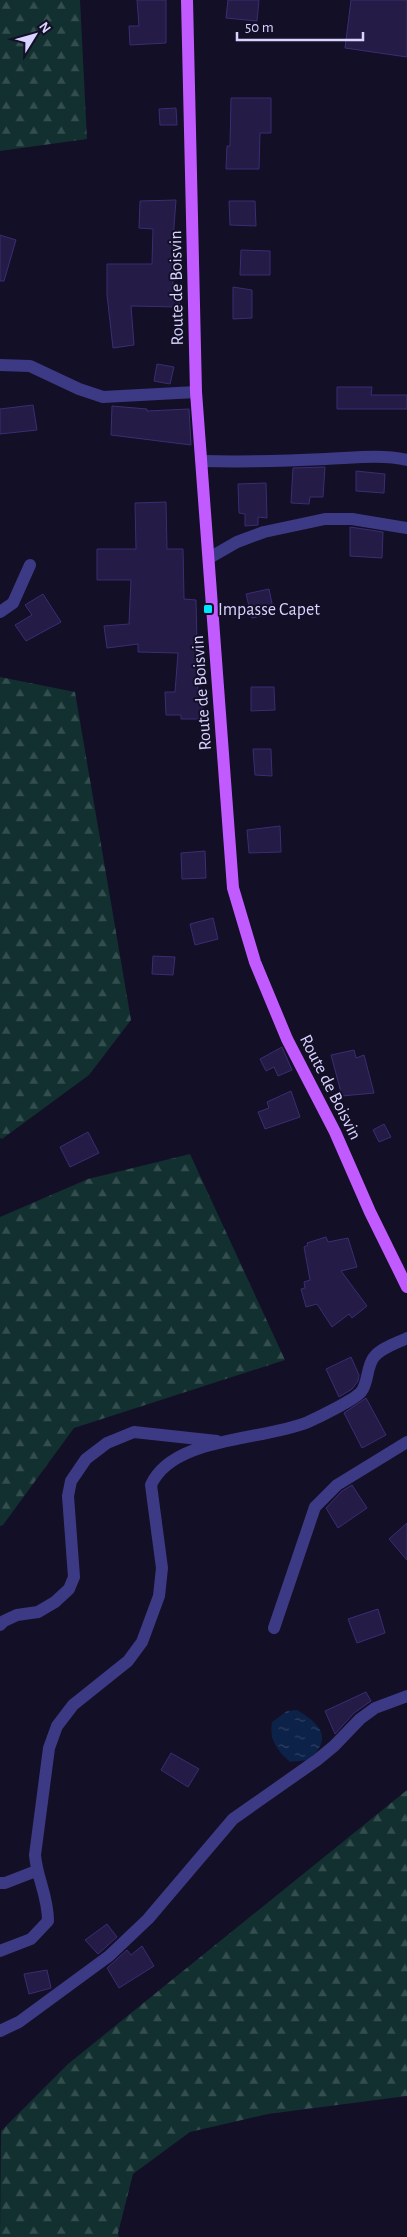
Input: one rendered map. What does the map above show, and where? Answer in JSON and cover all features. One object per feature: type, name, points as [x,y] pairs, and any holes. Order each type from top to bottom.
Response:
[{"type":"main road","name":"Route de Boisvin","points":[[187,0],[196,392],[233,888],[255,962],[287,1039],[335,1132],[370,1212],[407,1287]]},
{"type":"street","points":[[0,365],[30,366],[80,389],[103,397],[196,392]]},
{"type":"street","points":[[202,461],[254,463],[370,458],[407,460]]},
{"type":"street","points":[[209,558],[237,542],[264,532],[325,518],[352,519],[407,528]]},
{"type":"street","points":[[0,612],[13,603],[30,565]]},
{"type":"street","points":[[0,1951],[31,1939],[48,1921],[48,1904],[36,1871],[35,1855],[49,1748],[57,1726],[73,1705],[128,1661],[142,1642],[159,1596],[162,1568],[151,1485],[157,1473],[174,1458],[194,1450],[307,1422],[360,1394],[365,1386],[373,1358],[379,1352],[407,1338]]},
{"type":"street","points":[[0,1625],[17,1615],[38,1612],[55,1602],[69,1590],[74,1577],[68,1496],[71,1481],[86,1459],[106,1442],[134,1432],[227,1442]]},
{"type":"street","points":[[274,1628],[315,1507],[337,1485],[407,1442]]},
{"type":"street","points":[[0,2031],[19,2022],[108,1956],[148,1919],[233,1819],[323,1755],[360,1719],[375,1708],[407,1696]]},
{"type":"street","points":[[0,1883],[36,1871]]},
{"type":"green space","points":[[0,0],[80,0],[87,139],[0,151]]},
{"type":"green space","points":[[0,677],[75,692],[131,1020],[89,1075],[2,1139],[0,1138]]},
{"type":"green space","points":[[190,1154],[285,1360],[74,1428],[3,1525],[0,1526],[0,1217],[88,1179]]},
{"type":"green space","points":[[407,1790],[407,2096],[268,2114],[190,2132],[133,2174],[118,2233],[119,2237],[0,2237],[1,2131],[68,2064]]},
{"type":"water","points":[[297,1710],[319,1728],[322,1738],[319,1748],[309,1760],[290,1762],[275,1744],[271,1728],[272,1722],[287,1711]]},
{"type":"building","points":[[137,0],[166,0],[166,43],[130,45],[129,26],[139,26]]},
{"type":"building","points":[[228,0],[259,0],[257,21],[226,18]]},
{"type":"building","points":[[351,0],[407,0],[407,57],[345,48]]},
{"type":"building","points":[[231,98],[271,98],[271,133],[260,133],[259,169],[226,169],[227,146],[230,146]]},
{"type":"building","points":[[176,108],[177,125],[160,125],[159,109]]},
{"type":"building","points":[[176,200],[172,253],[173,287],[180,287],[179,307],[131,306],[134,345],[113,348],[107,295],[107,264],[152,264],[153,229],[139,228],[140,201]]},
{"type":"building","points":[[229,201],[255,201],[256,226],[230,225]]},
{"type":"building","points":[[0,235],[16,240],[4,281],[0,281]]},
{"type":"building","points":[[241,250],[270,251],[270,275],[240,275]]},
{"type":"building","points":[[233,287],[252,290],[252,318],[233,319]]},
{"type":"building","points":[[157,364],[174,367],[170,384],[154,381]]},
{"type":"building","points":[[337,387],[372,387],[371,395],[407,395],[407,409],[337,409]]},
{"type":"building","points":[[33,405],[37,430],[0,434],[0,409]]},
{"type":"building","points":[[112,406],[147,409],[147,411],[189,409],[191,445],[111,435]]},
{"type":"building","points":[[325,467],[323,497],[310,497],[309,504],[291,503],[293,468]]},
{"type":"building","points":[[356,471],[385,474],[384,493],[356,491]]},
{"type":"building","points":[[266,483],[267,518],[258,517],[258,525],[245,526],[245,514],[239,513],[238,484]]},
{"type":"building","points":[[166,502],[167,549],[183,549],[184,599],[196,600],[198,692],[202,692],[202,719],[181,719],[181,715],[166,715],[165,692],[175,692],[178,653],[138,652],[138,644],[107,648],[104,626],[129,624],[131,580],[97,580],[97,549],[136,549],[135,503]]},
{"type":"building","points":[[350,527],[383,532],[382,558],[350,556]]},
{"type":"building","points":[[269,589],[274,613],[252,618],[246,594]]},
{"type":"building","points":[[43,594],[61,622],[26,641],[15,625],[32,615],[25,605]]},
{"type":"building","points":[[251,687],[274,687],[275,710],[251,711]]},
{"type":"building","points":[[253,749],[271,749],[272,776],[255,775]]},
{"type":"building","points":[[280,826],[281,852],[249,853],[247,830]]},
{"type":"building","points":[[205,851],[206,878],[182,879],[181,853]]},
{"type":"building","points":[[213,918],[218,939],[195,945],[190,924]]},
{"type":"building","points":[[153,956],[175,957],[173,975],[152,974]]},
{"type":"building","points":[[282,1047],[292,1070],[278,1076],[274,1067],[266,1071],[260,1059]]},
{"type":"building","points":[[354,1050],[356,1058],[364,1055],[374,1093],[342,1096],[331,1055]]},
{"type":"building","points":[[291,1091],[300,1117],[265,1129],[258,1112],[269,1108],[267,1102]]},
{"type":"building","points":[[384,1124],[391,1137],[379,1142],[373,1130]]},
{"type":"building","points":[[88,1132],[99,1153],[70,1167],[60,1147]]},
{"type":"building","points":[[326,1237],[328,1242],[348,1238],[357,1267],[341,1271],[367,1306],[352,1318],[349,1314],[332,1327],[317,1304],[306,1307],[301,1289],[305,1288],[304,1282],[310,1280],[304,1247],[308,1245],[307,1243]]},
{"type":"building","points":[[351,1357],[359,1375],[358,1381],[352,1389],[339,1397],[326,1369]]},
{"type":"building","points":[[366,1398],[386,1435],[362,1448],[344,1413]]},
{"type":"building","points":[[352,1485],[367,1508],[338,1528],[326,1508],[342,1491]]},
{"type":"building","points":[[407,1523],[407,1560],[389,1539]]},
{"type":"building","points":[[378,1609],[385,1633],[357,1643],[348,1619]]},
{"type":"building","points":[[366,1692],[371,1701],[354,1713],[335,1734],[325,1711]]},
{"type":"building","points":[[171,1753],[199,1769],[188,1787],[161,1770]]},
{"type":"building","points":[[107,1924],[117,1937],[98,1954],[85,1940]]},
{"type":"building","points":[[142,1946],[154,1966],[119,1988],[107,1968],[127,1950],[131,1955]]},
{"type":"building","points":[[47,1970],[51,1988],[29,1994],[24,1974]]},
{"type":"place","name":"Impasse Capet","points":[[208,609]]}]
